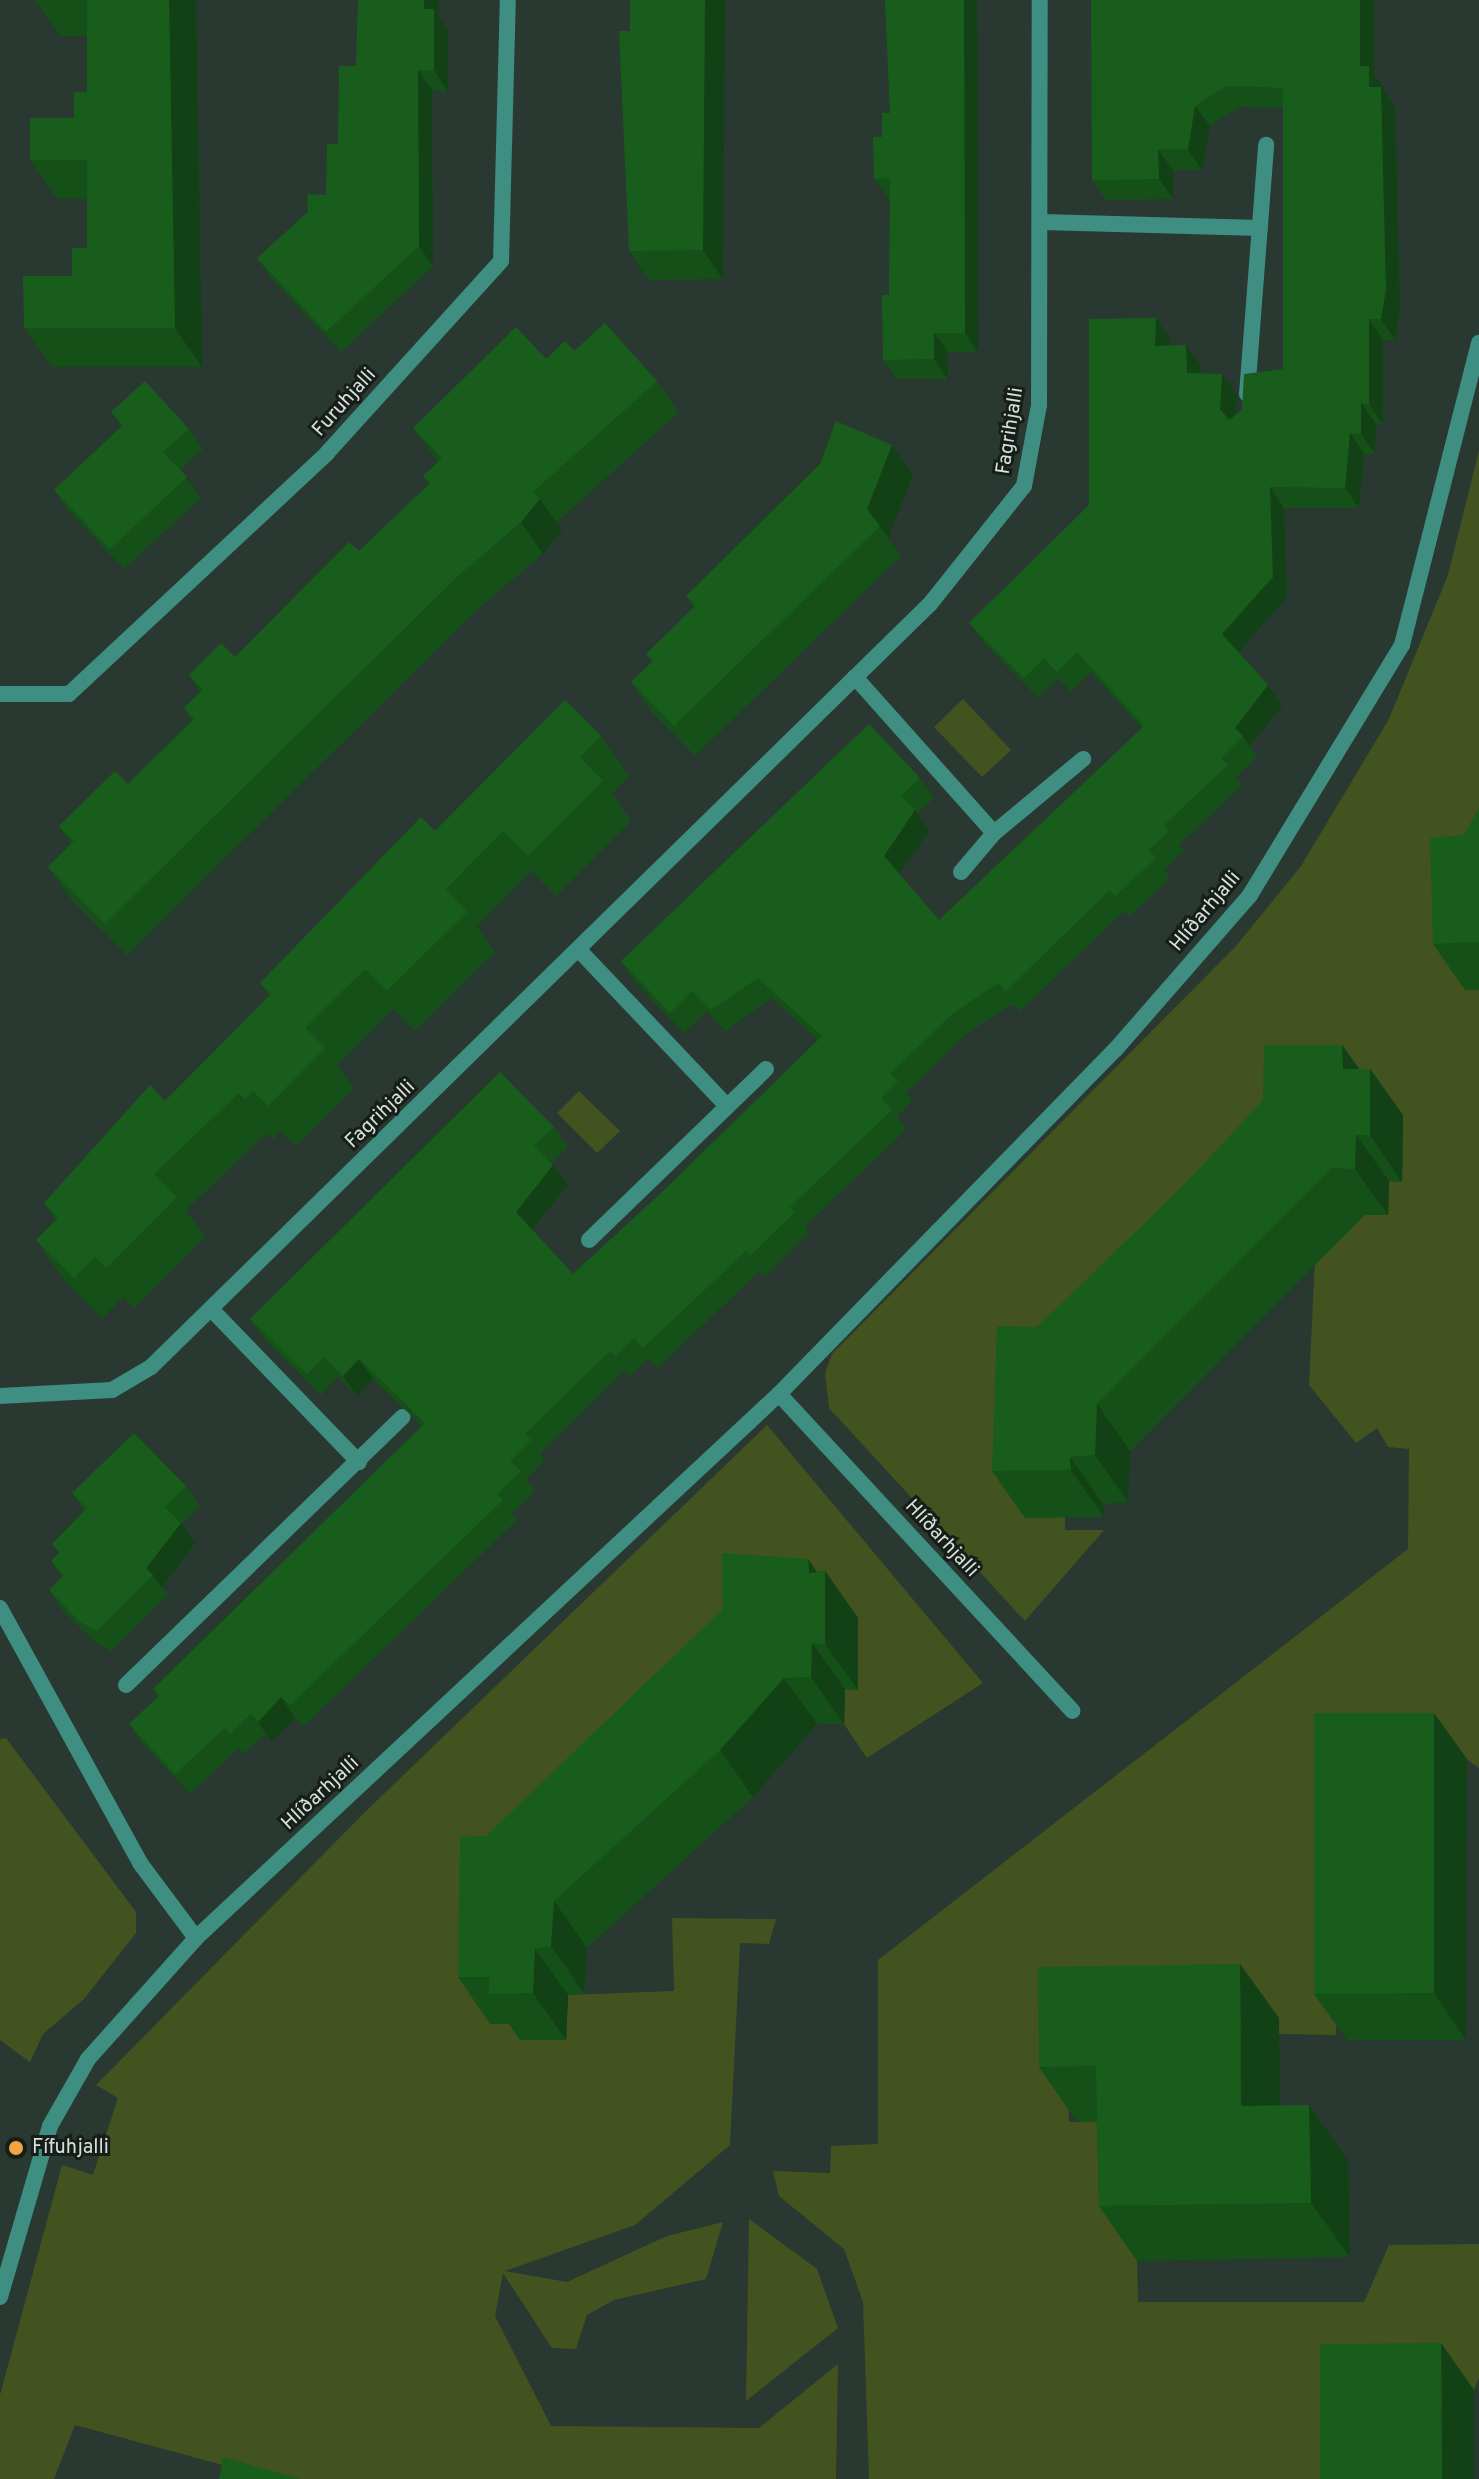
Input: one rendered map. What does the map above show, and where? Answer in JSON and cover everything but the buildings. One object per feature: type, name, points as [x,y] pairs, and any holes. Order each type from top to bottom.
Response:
[{"type":"street","name":"Furuhjalli","points":[[0,694],[69,694],[327,453],[501,261],[508,0]]},
{"type":"street","name":"Fagrihjalli","points":[[0,1396],[112,1390],[151,1367],[930,604],[1024,486],[1039,405],[1042,222],[1040,0]]},
{"type":"street","points":[[1246,413],[1266,145]]},
{"type":"street","points":[[1042,222],[1260,228]]},
{"type":"street","name":"Hlíðarhjalli","points":[[0,2297],[69,2084],[196,1938],[779,1394],[1115,1050],[1250,895],[1402,645],[1479,343]]},
{"type":"street","points":[[855,677],[994,833]]},
{"type":"street","points":[[961,872],[994,833],[1083,759]]},
{"type":"street","points":[[578,949],[726,1105]]},
{"type":"street","points":[[589,1240],[766,1069]]},
{"type":"street","points":[[211,1309],[359,1462]]},
{"type":"street","name":"Hlíðarhjalli","points":[[779,1394],[1073,1711]]},
{"type":"street","points":[[126,1685],[403,1417]]},
{"type":"street","points":[[0,1608],[140,1863],[196,1938]]},
{"type":"green space","points":[[1479,450],[1479,884],[1465,990],[1479,990],[1479,1768],[1466,1759],[1336,1761],[1336,2035],[1279,2034],[1278,2019],[1068,2092],[1069,2122],[1161,2120],[1135,2155],[1138,2302],[1364,2302],[1389,2245],[1479,2244],[1479,2378],[1474,2390],[1333,2479],[869,2479],[863,2302],[844,2249],[779,2196],[773,2171],[830,2173],[831,2146],[878,2144],[878,1960],[1408,1549],[1409,1449],[1388,1447],[1377,1428],[1356,1443],[1309,1385],[1315,1259],[1365,1215],[1388,1215],[1389,1181],[1402,1181],[1403,1116],[1025,1517],[1065,1517],[1065,1530],[1104,1530],[1025,1621],[829,1408],[825,1373],[832,1354],[1236,946],[1301,866],[1389,719],[1448,575]]},
{"type":"green space","points":[[963,699],[1011,750],[982,777],[934,727]]},
{"type":"green space","points":[[579,1091],[620,1131],[597,1153],[557,1113]]},
{"type":"green space","points":[[767,1425],[983,1683],[867,1758],[844,1724],[845,1689],[858,1690],[858,1618],[490,2023],[523,2024],[566,2040],[568,1995],[674,1991],[672,1918],[776,1919],[769,1944],[740,1943],[730,2145],[635,2225],[505,2271],[567,2282],[667,2236],[723,2222],[706,2279],[614,2300],[587,2315],[576,2349],[552,2348],[503,2273],[495,2316],[551,2426],[759,2428],[838,2364],[836,2479],[274,2479],[75,2425],[54,2479],[0,2479],[0,2395],[62,2165],[93,2175],[118,2098],[96,2085],[364,1813]]},
{"type":"green space","points":[[6,1738],[136,1912],[136,1933],[84,1999],[43,2034],[30,2062],[0,2040],[0,1739]]},
{"type":"green space","points":[[749,2219],[817,2269],[838,2328],[746,2401]]},
{"type":"place","name":"Fífuhjalli","points":[[16,2148]]}]
